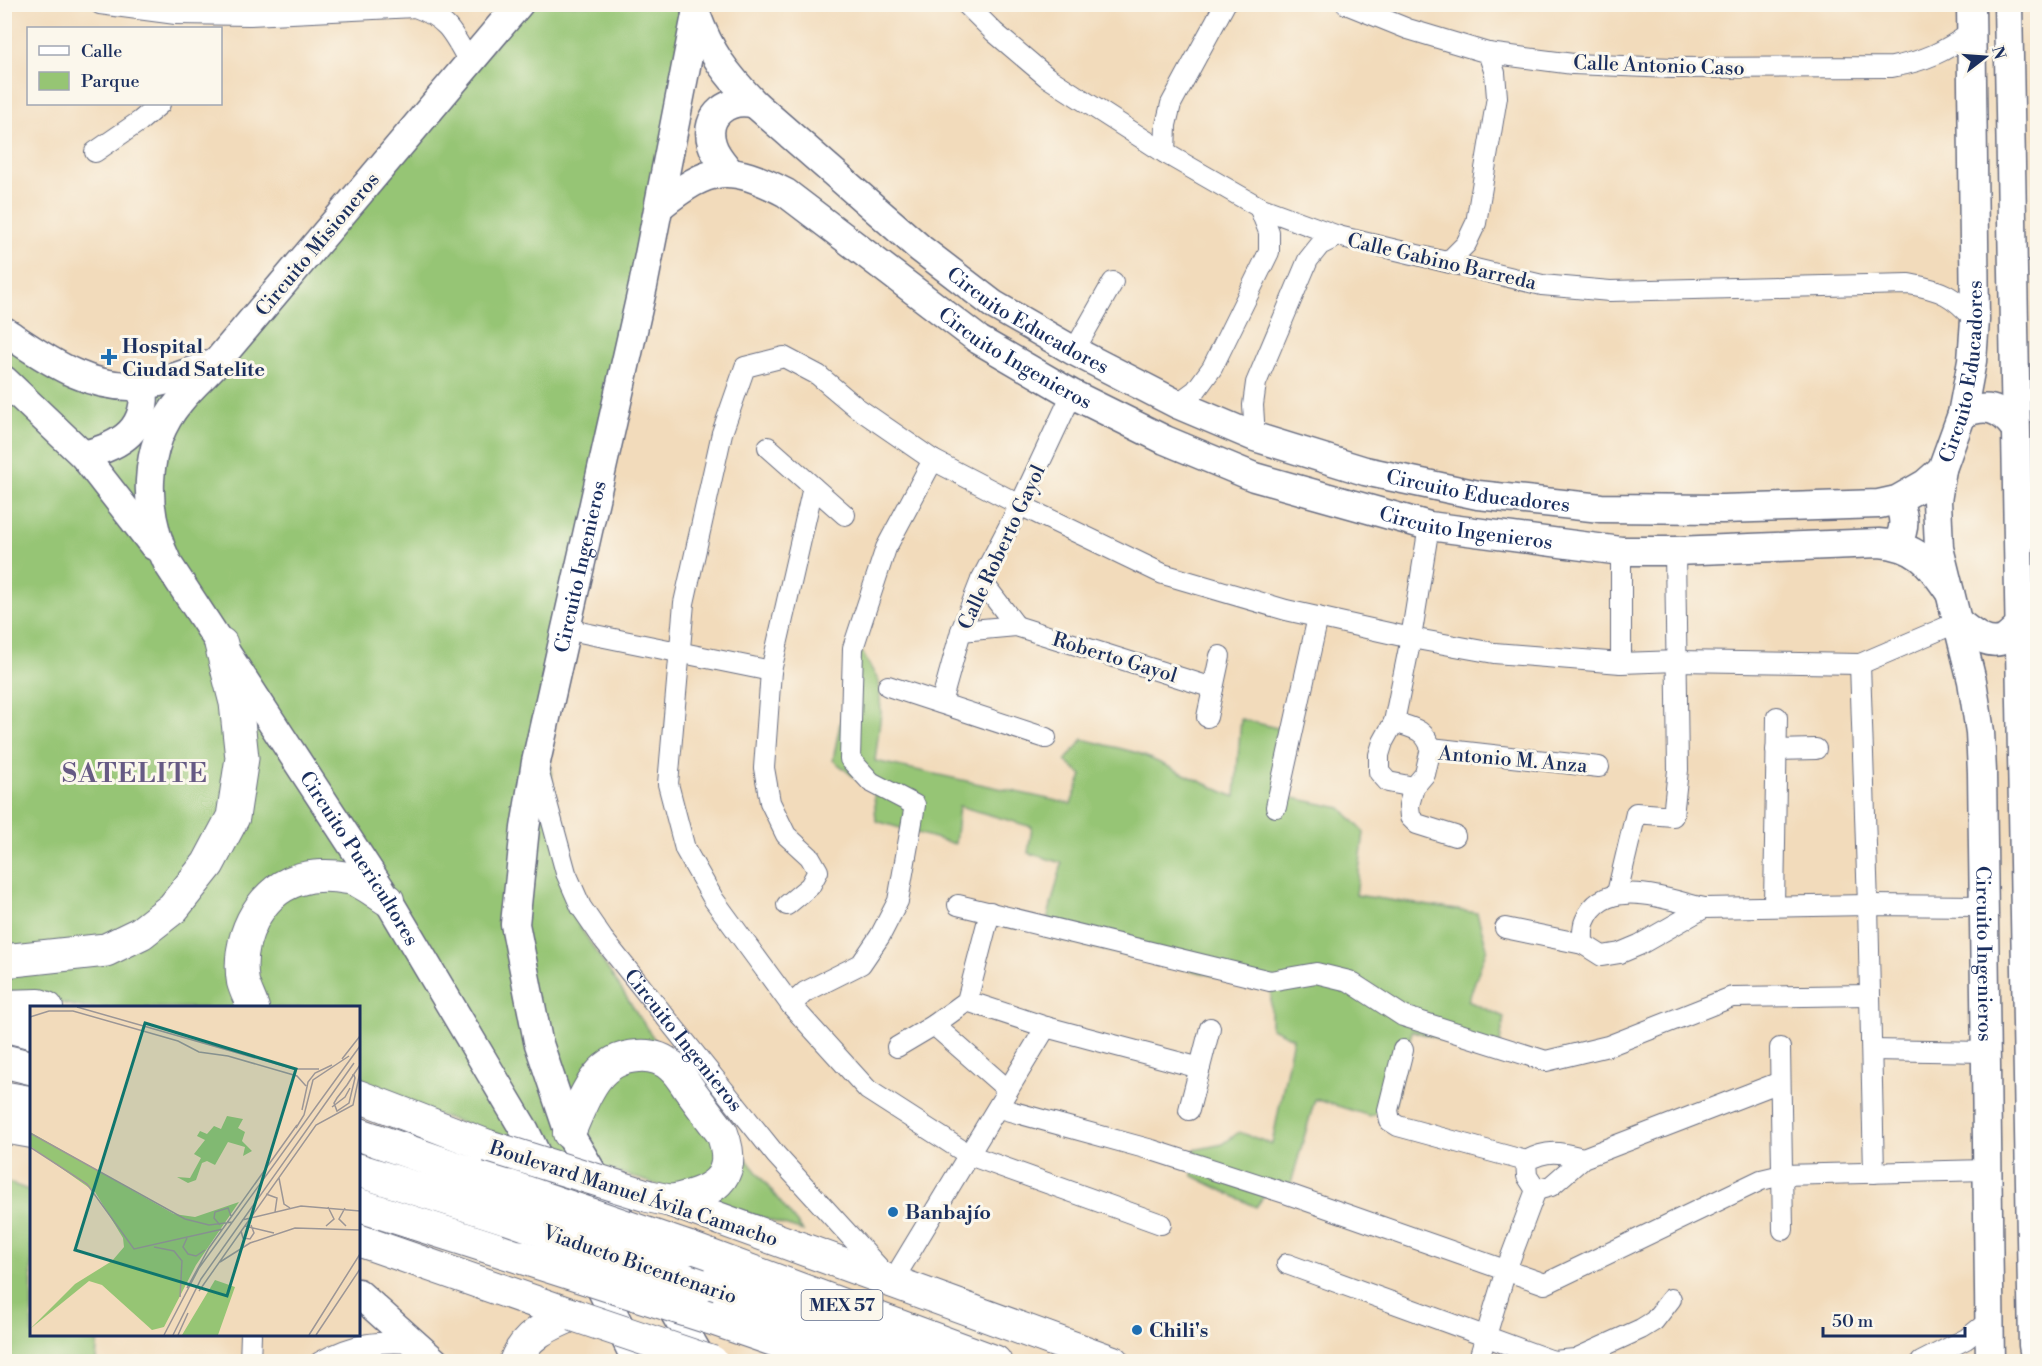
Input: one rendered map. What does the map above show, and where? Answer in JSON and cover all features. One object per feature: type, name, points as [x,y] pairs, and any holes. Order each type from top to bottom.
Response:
[{"type":"highway","points":[[4,961],[106,950],[141,933],[173,908],[208,864],[234,818],[243,758],[236,703],[220,644]]},
{"type":"highway","points":[[4,1026],[30,1032]]},
{"type":"highway","points":[[4,1061],[30,1068]]},
{"type":"highway","points":[[4,1098],[30,1103]]},
{"type":"highway","name":"Boulevard Manuel Ávila Camacho","points":[[360,1135],[509,1202],[688,1248],[995,1362]]},
{"type":"highway","name":"Viaducto Bicentenario","points":[[360,1170],[509,1202],[700,1285],[921,1362]]},
{"type":"highway","name":"MEX 57","points":[[360,1206],[708,1317],[839,1362]]},
{"type":"main road","name":"Circuito Misioneros","points":[[215,364],[519,4]]},
{"type":"main road","points":[[2008,4],[2015,428],[2028,538],[2020,626],[2032,874],[2033,1333],[2036,1362]]},
{"type":"main road","name":"Circuito Educadores","points":[[697,9],[706,42],[735,83],[755,104],[921,249],[993,305],[1074,351],[1177,404],[1255,437],[1365,471],[1478,495],[1601,508],[1722,509],[1880,504],[1897,500],[1925,484],[1942,469],[1962,414],[1972,361],[1975,320],[1971,18]]},
{"type":"main road","name":"Circuito Educadores","points":[[660,206],[697,9]]},
{"type":"main road","points":[[730,172],[715,151],[711,141],[712,123],[716,115],[731,104],[746,102],[755,104]]},
{"type":"main road","name":"Circuito Ingenieros","points":[[703,1362],[569,1133],[538,1041],[515,924],[525,828],[536,762],[660,206],[684,186],[706,176],[730,172],[750,177],[786,193],[979,340],[1072,394],[1165,440],[1254,477],[1429,526],[1621,551],[1897,544],[1916,552],[1932,566],[1950,592]]},
{"type":"main road","points":[[4,331],[43,357],[81,377],[103,383],[143,385],[215,364]]},
{"type":"main road","name":"Circuito Puericultores","points":[[215,364],[179,402],[161,434],[153,458],[149,484],[150,505],[159,546],[168,564],[388,900],[525,1131],[637,1362]]},
{"type":"main road","points":[[4,380],[102,477],[168,564]]},
{"type":"main road","points":[[82,455],[113,446],[131,432],[142,414],[143,385]]},
{"type":"main road","points":[[1962,414],[1976,408],[1992,409],[2005,416],[2015,428]]},
{"type":"main road","name":"Circuito Ingenieros","points":[[1942,469],[1937,501],[1939,548],[1972,681],[1980,732],[1990,1362]]},
{"type":"main road","points":[[1897,500],[1903,511],[1905,522],[1903,534],[1897,544]]},
{"type":"main road","points":[[1958,622],[1978,638],[1993,642],[2006,639],[2020,626]]},
{"type":"main road","points":[[252,1006],[243,982],[242,961],[246,937],[255,916],[273,895],[297,880],[320,876],[350,878],[388,900]]},
{"type":"main road","points":[[4,1006],[42,1006]]},
{"type":"main road","points":[[569,1133],[590,1085],[600,1072],[613,1062],[627,1056],[660,1058],[674,1068],[722,1133],[727,1157],[725,1170],[719,1181],[710,1189],[698,1195],[660,1198]]},
{"type":"main road","name":"Boulevard Manuel Ávila Camacho","points":[[360,1097],[488,1146],[660,1198],[1113,1362]]},
{"type":"main road","points":[[4,1127],[30,1132]]},
{"type":"main road","points":[[360,1241],[712,1362]]},
{"type":"main road","points":[[360,1295],[426,1352]]},
{"type":"main road","points":[[515,1362],[519,1349],[529,1338],[573,1315]]},
{"type":"street","points":[[100,4],[175,21],[416,7],[433,13],[450,28],[470,62]]},
{"type":"street","name":"Calle Gabino Barreda","points":[[966,4],[994,32],[1047,76],[1165,153],[1259,207],[1338,236],[1542,285],[1610,291],[1909,284],[1935,288],[1943,292],[1958,301],[1975,320]]},
{"type":"street","points":[[1165,153],[1166,125],[1171,104],[1225,4]]},
{"type":"street","name":"Calle Antonio Caso","points":[[1346,4],[1408,29],[1488,53],[1573,64],[1672,68],[1892,68],[1916,63],[1948,49],[1971,18]]},
{"type":"street","points":[[1448,261],[1466,244],[1476,223],[1497,97],[1495,73],[1488,53]]},
{"type":"street","points":[[95,152],[159,105]]},
{"type":"street","points":[[1177,404],[1196,390],[1212,368],[1269,252],[1269,232],[1259,207]]},
{"type":"street","points":[[1255,437],[1253,405],[1256,383],[1308,260],[1320,245],[1338,236]]},
{"type":"street","points":[[1074,351],[1113,282]]},
{"type":"street","points":[[1161,1224],[969,1155],[868,1090],[792,1005],[714,900],[685,849],[668,784],[678,650],[684,603],[722,434],[745,367],[784,357],[818,375],[856,407],[933,460],[1163,574],[1286,610],[1411,639],[1494,653],[1621,663],[1678,661],[1860,664],[1958,622]]},
{"type":"street","name":"Calle Roberto Gayol","points":[[940,703],[961,631],[981,580],[1020,505],[1072,394]]},
{"type":"street","points":[[768,447],[845,515]]},
{"type":"street","points":[[792,1005],[806,992],[861,964],[880,936],[898,901],[915,805],[871,782],[850,759],[853,648],[886,548],[933,460]]},
{"type":"street","points":[[787,905],[810,886],[818,871],[810,856],[786,835],[770,802],[765,768],[771,670],[813,487]]},
{"type":"street","points":[[1429,526],[1411,639],[1394,722],[1379,755],[1379,772],[1388,782],[1414,787],[1409,805],[1410,817],[1418,824],[1455,836]]},
{"type":"street","points":[[1621,551],[1621,663]]},
{"type":"street","points":[[1617,893],[1636,813],[1673,816],[1678,770],[1676,551]]},
{"type":"street","points":[[981,580],[1016,626]]},
{"type":"street","points":[[1276,807],[1318,617]]},
{"type":"street","name":"Roberto Gayol","points":[[961,631],[1016,626],[1214,688]]},
{"type":"street","points":[[565,628],[771,670]]},
{"type":"street","points":[[1207,717],[1220,656]]},
{"type":"street","points":[[1860,664],[1874,1173]]},
{"type":"street","points":[[888,686],[1046,738]]},
{"type":"street","points":[[1774,906],[1777,717]]},
{"type":"street","points":[[1394,722],[1417,729],[1427,737],[1431,748]]},
{"type":"street","name":"Antonio M. Anza","points":[[1414,787],[1425,774],[1431,748],[1599,767]]},
{"type":"street","points":[[1776,750],[1815,749]]},
{"type":"street","name":"Circuito Ingenieros","points":[[536,762],[566,873],[581,907],[603,939],[776,1155],[892,1282]]},
{"type":"street","points":[[1583,944],[1584,922],[1596,903],[1617,893],[1643,894],[1704,908],[1868,905],[1983,906]]},
{"type":"street","points":[[958,905],[1270,981],[1316,973],[1349,981],[1403,1016],[1546,1061],[1608,1046],[1732,997],[1869,995]]},
{"type":"street","points":[[1505,928],[1583,944],[1602,956],[1620,953],[1640,945],[1704,908]]},
{"type":"street","points":[[897,1047],[934,1025],[967,1001],[990,912]]},
{"type":"street","points":[[967,1001],[1046,1027],[1200,1068]]},
{"type":"street","points":[[934,1025],[1008,1090]]},
{"type":"street","points":[[892,1282],[1046,1027]]},
{"type":"street","points":[[1189,1110],[1210,1028]]},
{"type":"street","points":[[1780,1048],[1783,1230]]},
{"type":"street","points":[[1404,1050],[1388,1110],[1390,1121],[1398,1126],[1526,1161],[1541,1153],[1560,1152],[1583,1158]]},
{"type":"street","points":[[1872,1050],[1986,1052]]},
{"type":"street","points":[[1536,1190],[1551,1186],[1583,1158],[1780,1082]]},
{"type":"street","points":[[999,1108],[1152,1150],[1288,1194],[1545,1284],[1761,1180],[1782,1175],[1987,1170]]},
{"type":"street","points":[[1526,1161],[1527,1176],[1536,1190]]},
{"type":"street","points":[[1478,1362],[1506,1270],[1536,1190]]},
{"type":"street","points":[[1287,1264],[1553,1361],[1575,1359],[1641,1329],[1654,1321],[1671,1299]]},
{"type":"street","points":[[1921,1362],[1966,1339],[1990,1320]]},
{"type":"street","points":[[250,1362],[251,1336]]},
{"type":"street","points":[[320,1362],[336,1353],[379,1341],[426,1352]]},
{"type":"green space","points":[[530,5],[698,5],[545,723],[568,909],[666,1057],[803,1231],[360,1090],[360,1006],[75,1006],[5,991],[4,336],[79,384],[218,365]]},
{"type":"green space","points":[[862,652],[879,682],[881,713],[875,761],[1071,804],[1082,775],[1065,761],[1083,739],[1138,753],[1235,797],[1241,719],[1293,732],[1279,795],[1341,808],[1364,832],[1356,895],[1477,913],[1487,948],[1468,1001],[1504,1017],[1498,1055],[1412,1031],[1394,1105],[1370,1116],[1315,1099],[1288,1194],[1270,1188],[1256,1207],[1193,1176],[1193,1150],[1223,1144],[1239,1132],[1272,1144],[1293,1038],[1271,1028],[1271,989],[1043,936],[1062,863],[1028,853],[1032,827],[959,806],[955,844],[876,821],[874,793],[833,760],[853,656]]},
{"type":"green space","points":[[4,1181],[30,1191],[30,1336],[98,1336],[96,1361],[5,1361]]},
{"type":"place","name":"Hospital Ciudad Satelite","points":[[109,357]]},
{"type":"place","name":"Banbajío","points":[[893,1212]]},
{"type":"place","name":"Chili's","points":[[1137,1330]]},
{"type":"district","name":"SATELITE","points":[[135,773]]}]
